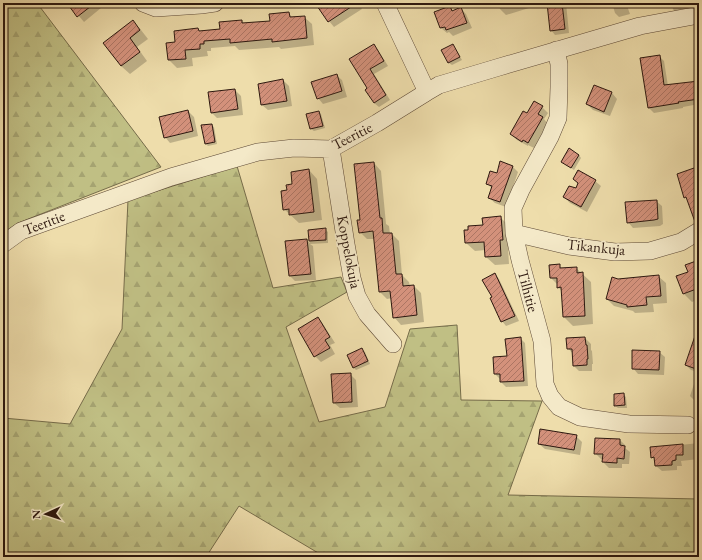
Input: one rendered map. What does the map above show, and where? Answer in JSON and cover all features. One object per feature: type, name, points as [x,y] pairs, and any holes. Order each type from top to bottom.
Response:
[{"type":"street","points":[[143,3],[156,8],[215,3]]},
{"type":"street","points":[[385,3],[427,92]]},
{"type":"street","name":"Teeritie","points":[[3,244],[21,231],[171,177],[258,152],[294,148],[331,149],[439,85],[640,26],[699,15]]},
{"type":"street","name":"Tilhitie","points":[[556,50],[559,64],[558,118],[550,137],[512,208],[514,233],[520,260],[542,341],[544,384],[550,396],[559,407],[580,417],[629,424],[688,425]]},
{"type":"street","name":"Koppelokuja","points":[[331,149],[352,278],[357,296],[367,314],[393,344]]},
{"type":"street","name":"Tikankuja","points":[[514,233],[569,246],[615,252],[650,250],[658,248],[681,242],[699,231]]},
{"type":"green space","points":[[3,3],[45,3],[40,7],[161,167],[18,223],[3,233]]},
{"type":"green space","points":[[237,166],[273,288],[341,277],[347,292],[286,327],[319,422],[385,407],[410,329],[457,325],[461,400],[542,401],[508,495],[699,499],[699,557],[325,557],[239,506],[206,557],[3,557],[3,418],[70,424],[122,329],[128,200]]},
{"type":"building","points":[[67,3],[95,3],[77,17]]},
{"type":"building","points":[[315,3],[357,3],[328,22]]},
{"type":"building","points":[[547,3],[562,3],[565,29],[550,31]]},
{"type":"building","points":[[450,6],[452,11],[461,7],[467,23],[446,30],[445,27],[440,28],[434,12]]},
{"type":"building","points":[[289,12],[290,17],[305,16],[307,38],[272,42],[272,39],[230,43],[230,39],[204,41],[204,44],[200,44],[200,49],[185,50],[186,59],[168,60],[166,43],[175,42],[174,31],[198,28],[199,31],[220,29],[219,22],[242,20],[242,23],[270,21],[269,14]]},
{"type":"building","points":[[133,20],[140,30],[130,38],[140,52],[121,66],[103,43]]},
{"type":"building","points":[[374,44],[384,61],[370,69],[386,95],[374,103],[365,90],[367,88],[349,59]]},
{"type":"building","points":[[453,44],[460,57],[448,63],[441,50]]},
{"type":"building","points":[[660,55],[664,85],[699,81],[699,99],[648,108],[640,58]]},
{"type":"building","points":[[337,74],[342,91],[317,99],[311,82]]},
{"type":"building","points":[[283,79],[287,101],[261,105],[258,84]]},
{"type":"building","points":[[594,85],[612,92],[604,112],[586,104]]},
{"type":"building","points":[[235,89],[238,109],[211,113],[208,92]]},
{"type":"building","points":[[534,101],[543,106],[538,114],[543,117],[528,143],[523,140],[522,142],[510,134],[523,111],[527,113]]},
{"type":"building","points":[[188,110],[193,131],[164,138],[159,117]]},
{"type":"building","points":[[319,111],[323,126],[310,129],[306,114]]},
{"type":"building","points":[[212,124],[215,142],[205,144],[201,125]]},
{"type":"building","points":[[569,148],[579,155],[571,168],[561,162]]},
{"type":"building","points":[[500,161],[513,166],[500,202],[488,198],[492,186],[486,184],[490,171],[497,173]]},
{"type":"building","points":[[374,162],[383,233],[392,233],[396,274],[402,274],[403,286],[414,285],[417,315],[393,318],[390,291],[379,292],[373,231],[359,233],[357,220],[360,220],[354,164]]},
{"type":"building","points":[[694,168],[699,183],[699,221],[695,222],[686,197],[684,198],[677,174]]},
{"type":"building","points":[[309,169],[314,212],[289,215],[289,209],[283,210],[281,191],[287,190],[286,185],[292,184],[291,172]]},
{"type":"building","points":[[578,170],[596,180],[581,207],[563,197],[569,186],[576,188],[578,183],[573,179]]},
{"type":"building","points":[[657,200],[658,219],[627,223],[625,202]]},
{"type":"building","points":[[501,216],[503,240],[500,240],[501,256],[485,257],[484,242],[465,243],[464,230],[468,230],[468,226],[483,225],[482,218]]},
{"type":"building","points":[[326,228],[326,240],[309,241],[308,230]]},
{"type":"building","points":[[307,239],[311,274],[289,276],[285,241]]},
{"type":"building","points":[[699,260],[699,288],[683,294],[676,276],[688,272],[685,265]]},
{"type":"building","points":[[560,264],[560,268],[577,267],[577,273],[583,272],[585,316],[563,317],[561,287],[557,288],[557,278],[550,278],[549,265]]},
{"type":"building","points":[[495,273],[515,316],[501,322],[490,298],[492,297],[482,280]]},
{"type":"building","points":[[659,275],[661,296],[646,297],[647,305],[627,307],[627,305],[606,299],[612,277],[618,279]]},
{"type":"building","points":[[318,317],[330,337],[325,340],[330,348],[314,357],[298,329]]},
{"type":"building","points":[[697,330],[699,330],[699,370],[685,365]]},
{"type":"building","points":[[521,337],[524,381],[500,382],[500,374],[494,374],[493,357],[507,356],[505,339]]},
{"type":"building","points":[[585,337],[588,359],[587,365],[573,366],[572,349],[567,349],[566,338]]},
{"type":"building","points":[[362,348],[368,361],[353,368],[347,355]]},
{"type":"building","points":[[632,350],[660,351],[659,370],[632,369]]},
{"type":"building","points":[[351,373],[352,402],[333,403],[331,374]]},
{"type":"building","points":[[624,393],[625,405],[614,406],[614,394]]},
{"type":"building","points":[[540,429],[577,435],[574,450],[538,444]]},
{"type":"building","points":[[595,438],[620,439],[620,445],[625,446],[624,459],[617,458],[617,463],[602,462],[603,454],[594,454]]},
{"type":"building","points":[[683,444],[683,455],[676,455],[676,460],[672,461],[672,465],[655,466],[654,457],[651,458],[650,447]]}]
